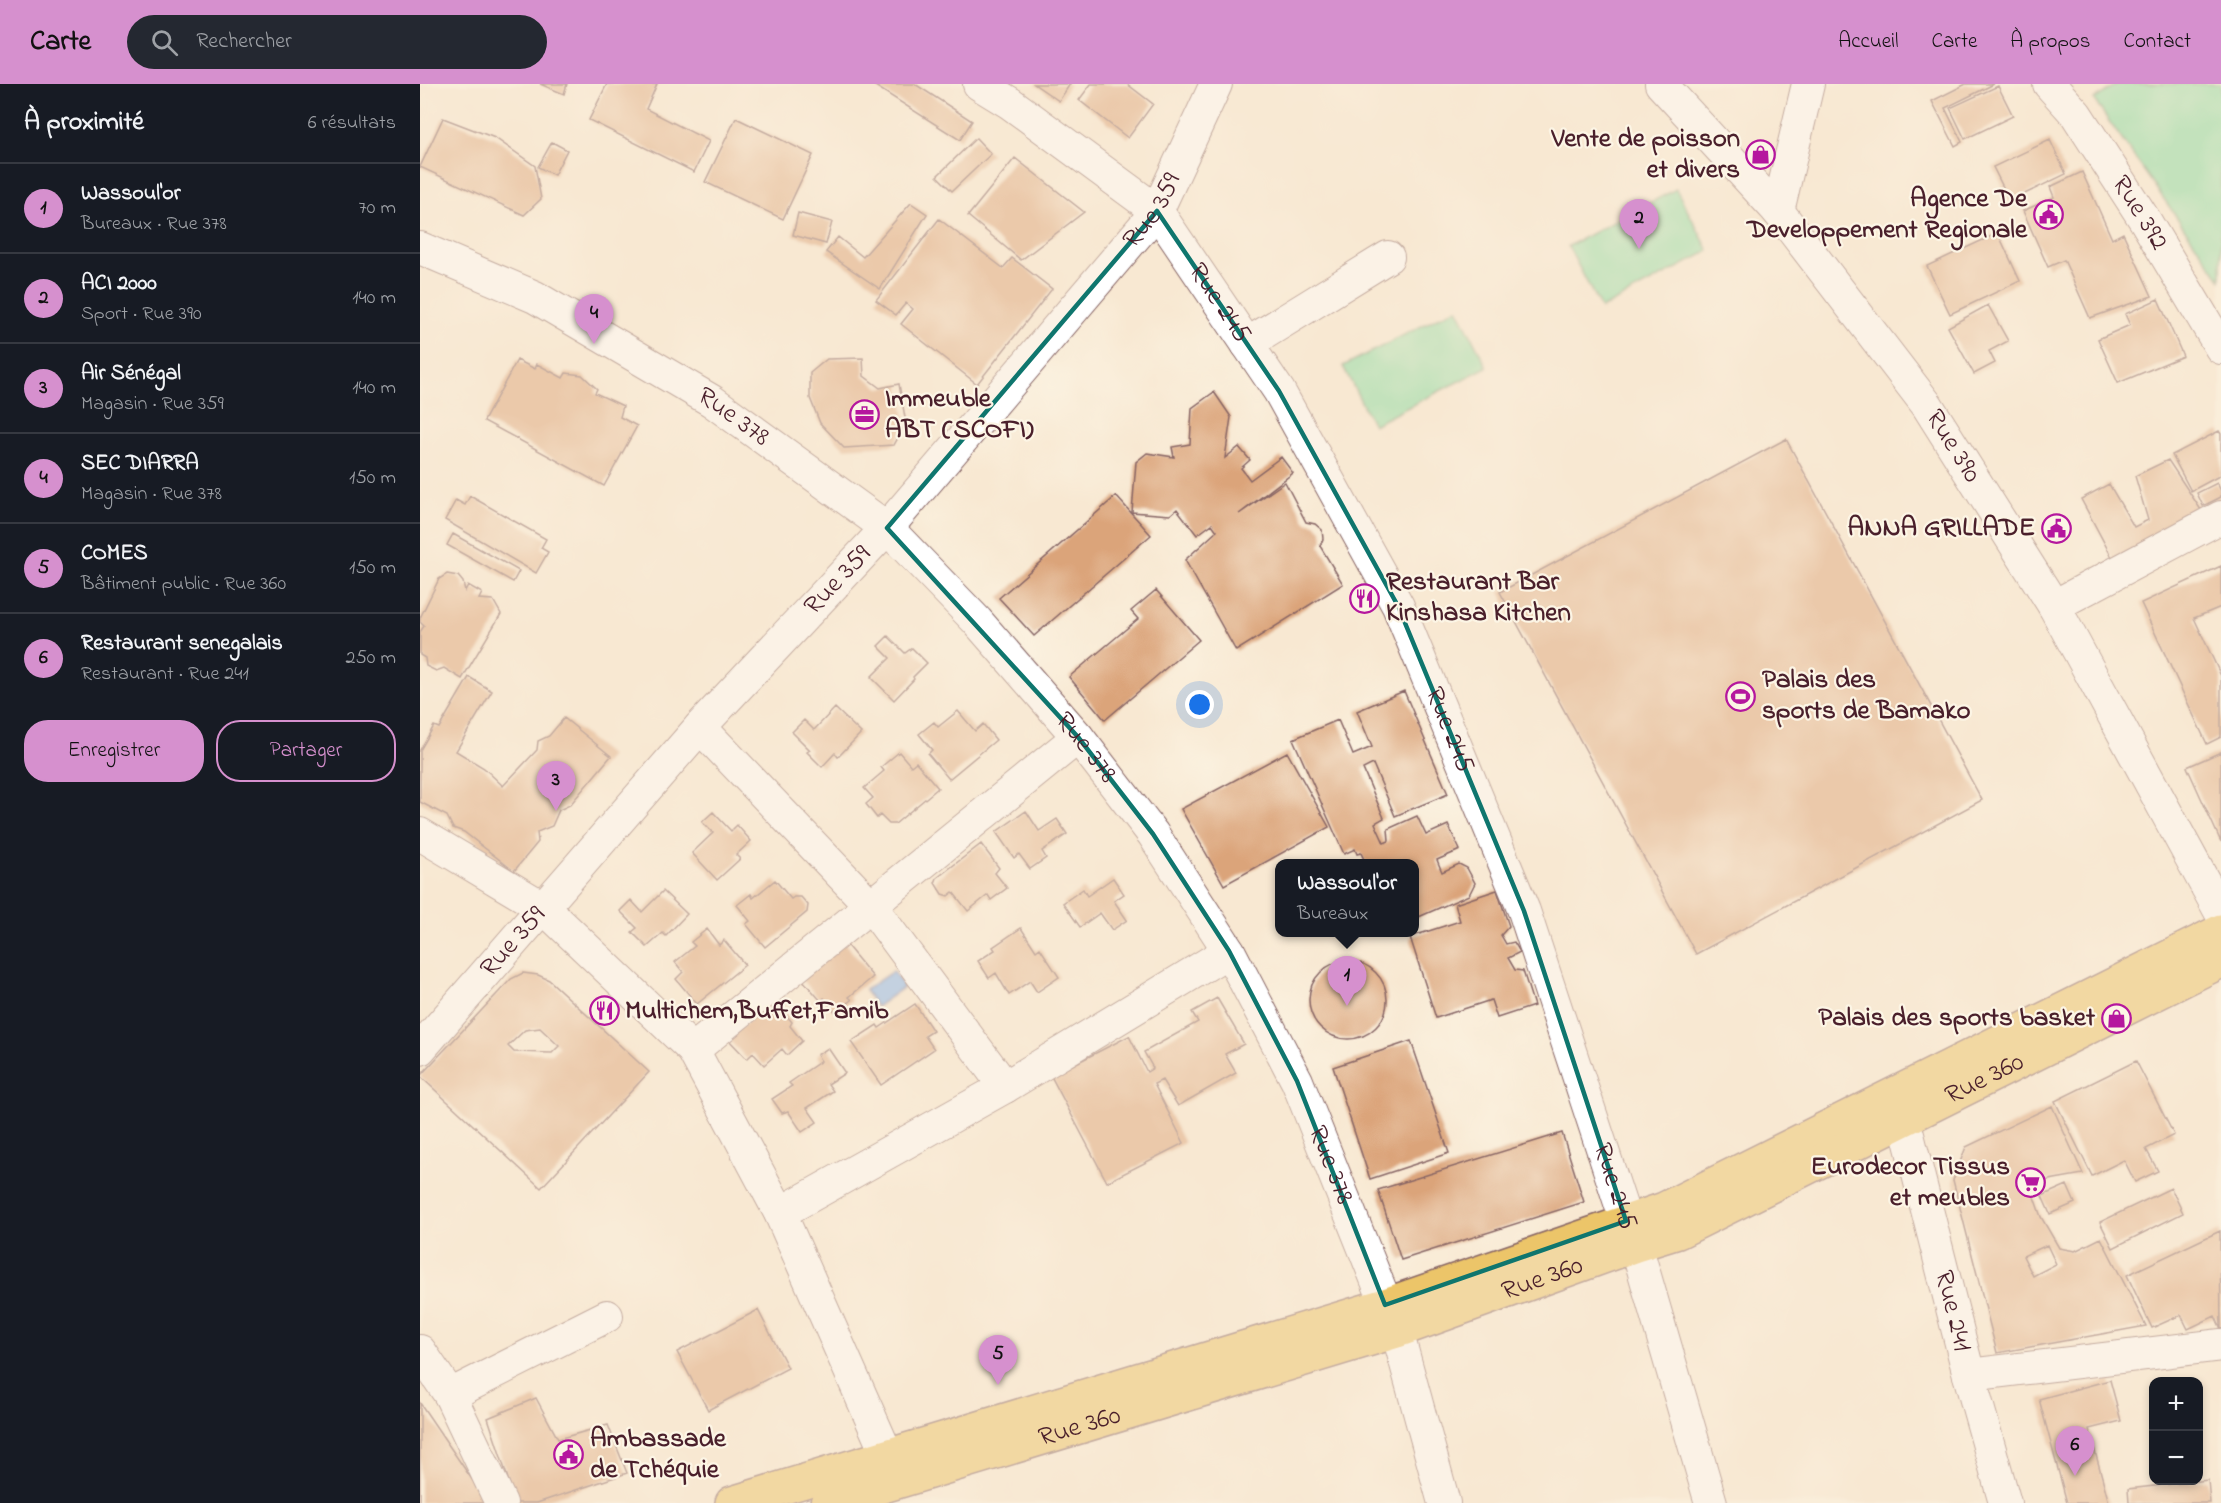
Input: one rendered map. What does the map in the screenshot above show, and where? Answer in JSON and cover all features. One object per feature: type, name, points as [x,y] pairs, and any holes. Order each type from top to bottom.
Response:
[{"type":"main road","points":[[1631,1233],[1664,1209],[2221,931]]},
{"type":"main road","name":"Rue 360","points":[[835,1502],[892,1470],[1391,1318],[1631,1233],[1678,1232],[2221,961]]},
{"type":"main road","points":[[732,1503],[892,1470]]},
{"type":"street","name":"Rue 245","points":[[979,84],[1010,103],[1157,211],[1278,391],[1398,606],[1524,911],[1631,1233],[1711,1503]]},
{"type":"street","name":"Rue 359","points":[[420,1050],[700,727],[887,528],[1157,211],[1216,84]]},
{"type":"street","name":"Rue 390","points":[[1661,84],[1778,211],[1927,405],[2054,606],[2221,913]]},
{"type":"street","points":[[1778,211],[1808,84]]},
{"type":"street","name":"Rue 392","points":[[2049,84],[2076,114],[2146,222],[2221,348]]},
{"type":"street","name":"Rue 378","points":[[420,248],[535,297],[712,401],[887,528],[977,621],[1078,737],[1153,834],[1229,951],[1297,1081],[1391,1318],[1444,1503]]},
{"type":"street","points":[[1247,344],[1388,257]]},
{"type":"street","points":[[2054,606],[2221,517]]},
{"type":"street","points":[[700,727],[871,906],[1005,1087]]},
{"type":"street","points":[[693,1050],[1078,737]]},
{"type":"street","points":[[420,834],[544,908],[693,1050],[780,1213],[892,1470]]},
{"type":"street","points":[[780,1213],[1005,1087],[1229,951]]},
{"type":"street","name":"Rue 241","points":[[1904,1119],[2005,1503]]},
{"type":"street","points":[[450,1395],[607,1316]]},
{"type":"street","points":[[1970,1375],[2221,1345]]},
{"type":"street","points":[[420,1351],[450,1395],[501,1503]]},
{"type":"highlighted area","points":[[1157,211],[1279,391],[1398,606],[1524,911],[1626,1221],[1385,1305],[1297,1081],[1229,951],[1153,834],[1078,737],[887,528]]},
{"type":"green space","points":[[2117,84],[2221,84],[2221,280],[2094,100]]},
{"type":"green space","points":[[1676,189],[1709,251],[1601,309],[1568,246]]},
{"type":"green space","points":[[1457,308],[1487,367],[1373,425],[1343,366]]},
{"type":"water","points":[[893,971],[904,987],[876,1007],[865,990]]},
{"type":"building","points":[[540,84],[567,84],[564,94]]},
{"type":"building","points":[[607,84],[657,84],[646,109],[709,141],[694,172],[589,120]]},
{"type":"building","points":[[872,84],[915,84],[972,121],[960,140]]},
{"type":"building","points":[[1034,84],[1070,84],[1059,101]]},
{"type":"building","points":[[1091,84],[1127,84],[1153,104],[1128,138],[1079,100]]},
{"type":"building","points":[[1966,84],[1994,84],[1945,108],[1962,142],[1955,146],[1932,101]]},
{"type":"building","points":[[1998,86],[2013,116],[1965,139],[1950,108]]},
{"type":"building","points":[[443,118],[495,138],[535,166],[541,199],[524,215],[420,167]]},
{"type":"building","points":[[736,118],[813,155],[783,219],[705,182]]},
{"type":"building","points":[[976,138],[991,154],[952,191],[937,176]]},
{"type":"building","points":[[2050,140],[2066,174],[2010,201],[1993,167]]},
{"type":"building","points":[[552,142],[567,150],[554,175],[538,167]]},
{"type":"building","points":[[1015,158],[1084,212],[1021,260],[968,216]]},
{"type":"building","points":[[2082,172],[2112,239],[2123,233],[2152,296],[2090,318],[2064,260],[2048,267],[2023,211],[2054,197],[2050,187]]},
{"type":"building","points":[[911,203],[927,214],[880,289],[826,252],[838,237],[863,257]]},
{"type":"building","points":[[798,213],[832,222],[826,244],[793,235]]},
{"type":"building","points":[[939,219],[1003,268],[1012,258],[1052,289],[977,384],[901,324],[913,309],[906,303],[896,315],[876,300]]},
{"type":"building","points":[[1998,233],[2020,281],[1950,314],[1927,266]]},
{"type":"building","points":[[2158,299],[2183,356],[2118,383],[2098,339],[2130,325],[2125,314]]},
{"type":"building","points":[[1988,305],[2008,341],[1989,351],[1995,363],[1974,374],[1948,327]]},
{"type":"building","points":[[863,358],[864,376],[880,388],[899,384],[906,423],[894,445],[844,448],[820,423],[810,398],[810,373],[827,359]]},
{"type":"building","points":[[517,360],[535,369],[537,364],[563,378],[566,373],[582,375],[597,389],[595,393],[623,406],[620,417],[637,426],[604,486],[484,421]]},
{"type":"building","points":[[1214,392],[1231,417],[1225,458],[1239,447],[1250,460],[1241,468],[1250,480],[1281,457],[1293,473],[1239,514],[1285,482],[1306,522],[1315,524],[1322,530],[1323,539],[1320,546],[1343,584],[1236,651],[1185,560],[1217,531],[1212,524],[1197,535],[1177,509],[1170,515],[1132,512],[1136,462],[1147,453],[1174,457],[1172,447],[1190,444],[1192,408]]},
{"type":"building","points":[[2219,431],[2221,434],[2221,475],[2191,491],[2172,455]]},
{"type":"building","name":"Palais des sports de Bamako","points":[[1786,439],[1982,800],[1696,954],[1500,592]]},
{"type":"building","points":[[2168,460],[2207,519],[2115,563],[2081,499],[2109,484],[2134,527],[2148,520],[2135,476]]},
{"type":"building","points":[[2217,483],[2221,497],[2203,506],[2197,493]]},
{"type":"building","points":[[470,496],[546,539],[541,548],[548,552],[536,573],[445,520],[456,500],[465,505]]},
{"type":"building","points":[[1116,496],[1151,535],[1034,636],[999,598]]},
{"type":"building","points":[[453,534],[519,571],[513,582],[447,545]]},
{"type":"building","points":[[2221,566],[2221,607],[2194,618],[2221,676],[2221,737],[2207,744],[2141,603]]},
{"type":"building","points":[[447,574],[458,576],[463,582],[465,591],[468,585],[482,593],[479,599],[493,600],[501,614],[462,679],[444,668],[436,671],[426,666],[425,658],[420,655],[420,632],[424,626],[420,618],[439,579]]},
{"type":"building","points":[[1156,590],[1199,640],[1105,720],[1069,677],[1138,619],[1131,611]]},
{"type":"building","points":[[888,636],[905,653],[912,648],[927,663],[894,700],[871,677],[890,658],[878,646]]},
{"type":"building","points":[[469,677],[492,691],[456,751],[484,768],[503,786],[537,750],[538,741],[549,736],[564,718],[611,756],[570,805],[559,810],[552,826],[537,832],[538,842],[514,871],[464,832],[453,828],[447,816],[420,802],[420,750],[434,726],[439,728]]},
{"type":"building","points":[[1404,691],[1448,794],[1395,816],[1373,764],[1363,769],[1384,818],[1375,823],[1384,843],[1389,841],[1388,829],[1417,816],[1426,835],[1448,825],[1460,850],[1437,860],[1442,872],[1459,864],[1467,868],[1475,883],[1469,895],[1419,917],[1419,859],[1364,859],[1361,853],[1357,854],[1355,849],[1344,854],[1293,739],[1338,720],[1353,755],[1372,747],[1357,711]]},
{"type":"building","points":[[835,708],[861,733],[838,757],[835,753],[822,767],[807,752],[810,750],[792,732],[804,720],[814,730]]},
{"type":"building","points":[[958,711],[975,731],[983,724],[996,740],[949,779],[928,754],[932,750],[919,734],[934,722],[938,727]]},
{"type":"building","points":[[899,752],[911,766],[916,762],[938,788],[895,824],[889,824],[880,815],[877,818],[866,804],[873,798],[864,788],[884,771],[881,767]]},
{"type":"building","points":[[1287,752],[1329,827],[1224,885],[1181,809]]},
{"type":"building","points":[[2221,752],[2221,842],[2187,767]]},
{"type":"building","points":[[1026,811],[1039,831],[1057,819],[1067,834],[1042,851],[1046,858],[1030,869],[1019,854],[1014,858],[996,832]]},
{"type":"building","points":[[713,812],[731,831],[737,825],[751,841],[736,855],[740,859],[717,880],[692,853],[713,833],[702,822]]},
{"type":"building","points":[[981,844],[999,868],[995,873],[1007,888],[991,900],[988,895],[968,911],[953,892],[948,896],[942,894],[935,883],[937,878]]},
{"type":"building","points":[[1113,878],[1124,894],[1114,901],[1127,920],[1112,930],[1100,913],[1080,927],[1063,903],[1083,889],[1087,896]]},
{"type":"building","points":[[775,880],[791,899],[801,897],[808,905],[807,912],[765,947],[746,924],[750,921],[737,905],[751,894],[753,898]]},
{"type":"building","points":[[1497,890],[1509,926],[1501,935],[1506,944],[1514,942],[1520,952],[1508,958],[1515,970],[1523,971],[1534,1006],[1497,1018],[1491,1000],[1436,1018],[1410,937],[1419,937],[1419,934],[1460,921],[1455,904]]},
{"type":"building","points":[[663,891],[687,914],[666,936],[663,933],[647,947],[632,932],[637,928],[620,911],[631,900],[642,912]]},
{"type":"building","points":[[1021,928],[1036,951],[1040,948],[1059,977],[1037,992],[1030,981],[1009,995],[996,973],[989,978],[978,961],[995,950],[993,947]]},
{"type":"building","points":[[707,929],[719,945],[724,940],[745,965],[697,1004],[676,979],[683,972],[675,962],[695,946],[691,942]]},
{"type":"building","points":[[844,942],[873,977],[849,997],[852,1000],[836,1013],[824,998],[821,1001],[801,978]]},
{"type":"building","points":[[1348,961],[1363,964],[1376,972],[1384,985],[1387,1000],[1384,1015],[1376,1028],[1363,1036],[1348,1039],[1333,1036],[1320,1028],[1312,1015],[1309,1000],[1312,985],[1320,972],[1333,964]]},
{"type":"building","points":[[523,973],[538,975],[549,980],[649,1072],[541,1188],[420,1076],[511,979]],"holes":[[[540,1028],[559,1046],[552,1053],[514,1052],[508,1046],[525,1030]]]},
{"type":"building","points":[[1217,998],[1244,1044],[1225,1054],[1236,1073],[1178,1106],[1162,1080],[1154,1084],[1184,1143],[1107,1182],[1051,1076],[1129,1036],[1147,1072],[1153,1068],[1144,1052],[1198,1022],[1192,1012]]},
{"type":"building","points":[[773,1000],[792,1022],[790,1026],[802,1041],[787,1055],[782,1049],[764,1065],[753,1053],[747,1059],[728,1039]]},
{"type":"building","points":[[915,1004],[933,1031],[925,1036],[934,1049],[881,1085],[851,1042],[877,1025],[879,1028]]},
{"type":"building","points":[[1411,1041],[1449,1153],[1370,1179],[1333,1067]]},
{"type":"building","points":[[828,1048],[845,1073],[828,1084],[833,1091],[807,1108],[817,1122],[802,1132],[788,1111],[782,1113],[772,1099],[792,1086],[789,1083],[821,1061],[817,1055]]},
{"type":"building","points":[[2136,1061],[2174,1135],[2146,1149],[2158,1171],[2135,1182],[2124,1160],[2092,1176],[2055,1101]]},
{"type":"building","points":[[2052,1106],[2083,1174],[2038,1182],[2033,1194],[2041,1217],[2059,1248],[2075,1251],[2101,1238],[2146,1326],[1997,1353],[1953,1180],[1966,1147]],"holes":[[[2047,1245],[2056,1264],[2033,1276],[2023,1256]]]},
{"type":"building","points":[[1562,1133],[1584,1202],[1401,1260],[1378,1190]]},
{"type":"building","points":[[2067,1185],[2075,1203],[2050,1214],[2042,1196]]},
{"type":"building","points":[[2171,1188],[2183,1213],[2113,1248],[2100,1222]]},
{"type":"building","points":[[2220,1231],[2221,1329],[2215,1316],[2188,1329],[2181,1315],[2152,1328],[2127,1275]]},
{"type":"building","points":[[758,1310],[788,1368],[708,1410],[677,1352]]},
{"type":"building","points":[[2110,1380],[2121,1421],[2089,1429],[2109,1503],[2067,1503],[2039,1399]]},
{"type":"building","points":[[536,1398],[558,1439],[608,1425],[627,1473],[537,1503],[516,1503],[488,1418]]},
{"type":"building","points":[[420,1403],[488,1503],[420,1503]]},
{"type":"building","points":[[2208,1480],[2210,1503],[2129,1503],[2128,1489],[2164,1485],[2203,1485],[2203,1481]]},
{"type":"place","name":"Vente de poisson et divers","points":[[1761,155]]},
{"type":"place","name":"Agence De Developpement Regionale","points":[[2048,215]]},
{"type":"place","name":"ACI 2000","points":[[1639,249]]},
{"type":"place","name":"SEC DIARRA","points":[[594,344]]},
{"type":"place","name":"Immeuble ABT (SCOFI)","points":[[864,415]]},
{"type":"place","name":"ANNA GRILLADE","points":[[2056,528]]},
{"type":"place","name":"Restaurant Bar Kinshasa Kitchen","points":[[1365,598]]},
{"type":"place","name":"Palais des sports de Bamako","points":[[1741,696]]},
{"type":"place","name":"Air Sénégal","points":[[556,811]]},
{"type":"place","name":"Wassoul'or","points":[[1347,1006]]},
{"type":"place","name":"Multichem,Buffet,Famib","points":[[604,1011]]},
{"type":"place","name":"Palais des sports basket","points":[[2116,1018]]},
{"type":"place","name":"Eurodecor Tissus et meubles","points":[[2031,1183]]},
{"type":"place","name":"COMES","points":[[998,1385]]},
{"type":"place","name":"Ambassade de Tchéquie","points":[[569,1455]]},
{"type":"place","name":"Restaurant senegalais","points":[[2075,1476]]}]
